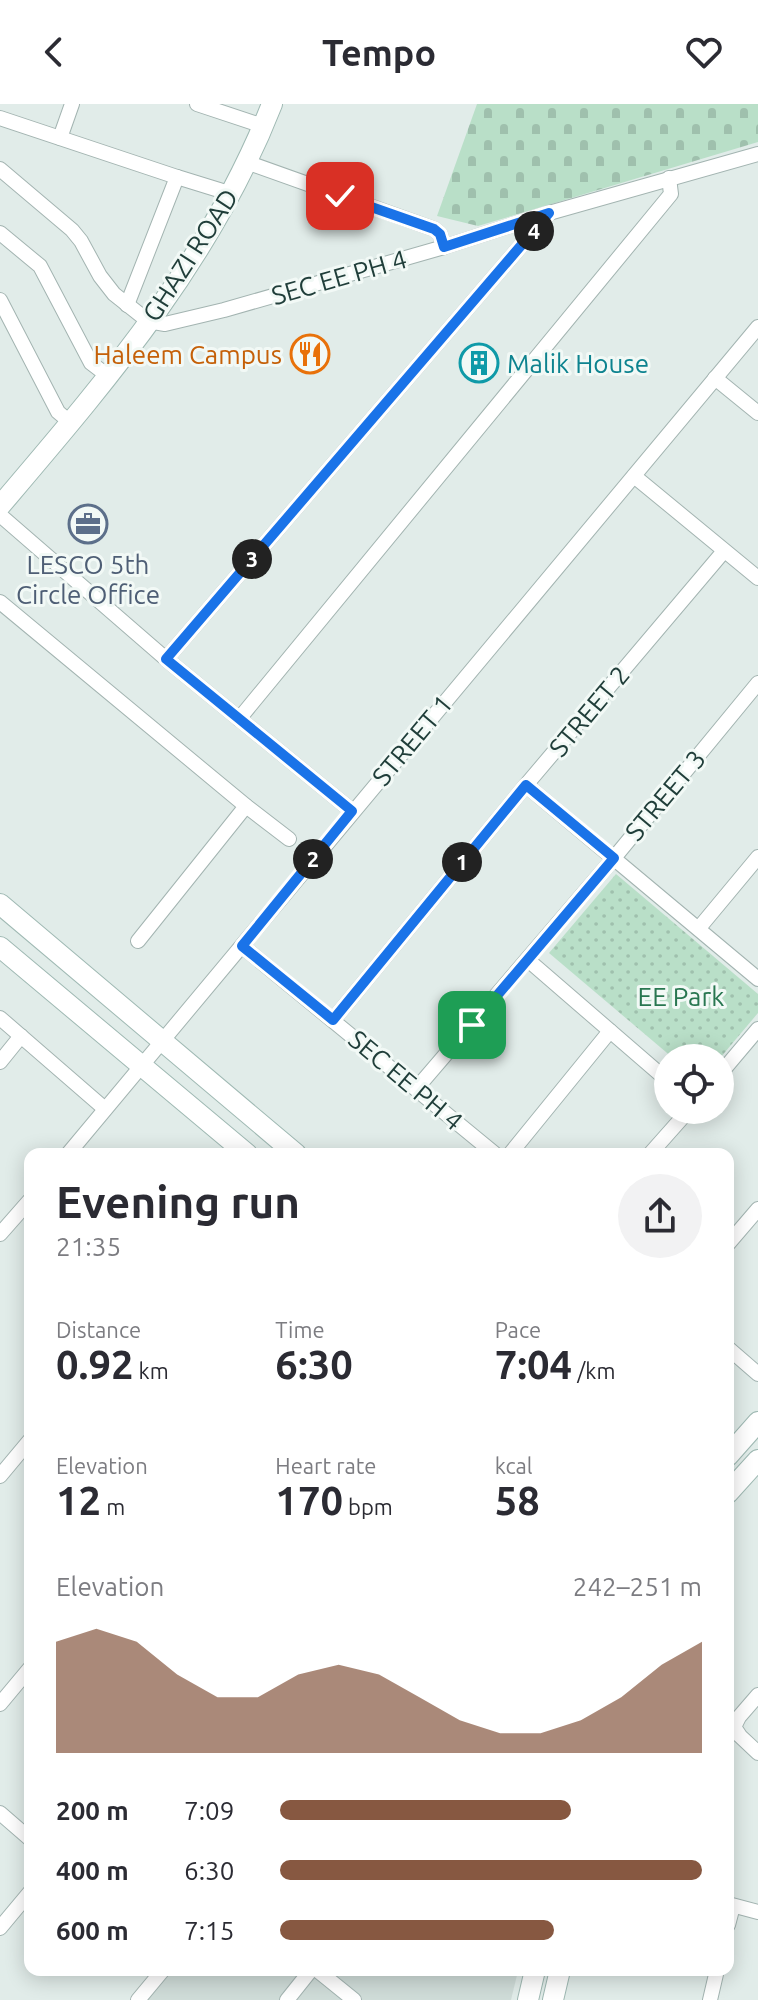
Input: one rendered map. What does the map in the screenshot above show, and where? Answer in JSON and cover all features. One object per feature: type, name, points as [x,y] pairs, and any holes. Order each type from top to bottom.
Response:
[{"type":"street","points":[[60,138],[72,104]]},
{"type":"street","points":[[197,104],[263,126]]},
{"type":"street","name":"GHAZI ROAD","points":[[0,506],[71,423],[189,267],[232,194],[272,104]]},
{"type":"street","points":[[0,118],[232,194]]},
{"type":"street","name":"SEC EE PH 4","points":[[148,321],[165,324],[224,310],[758,154]]},
{"type":"street","points":[[246,162],[434,229],[440,234],[444,247]]},
{"type":"street","points":[[0,169],[72,230],[107,286],[148,321]]},
{"type":"street","points":[[127,305],[177,177]]},
{"type":"street","points":[[239,719],[671,194],[669,178]]},
{"type":"street","points":[[166,659],[549,213]]},
{"type":"street","points":[[0,233],[40,266],[91,363],[108,376]]},
{"type":"street","points":[[0,300],[58,412],[71,423]]},
{"type":"street","points":[[0,337],[11,324]]},
{"type":"street","name":"STREET 1","points":[[73,1148],[758,327]]},
{"type":"street","points":[[715,378],[758,413]]},
{"type":"street","points":[[634,476],[758,578]]},
{"type":"street","points":[[0,515],[166,659],[352,811]]},
{"type":"street","name":"STREET 2","points":[[333,1020],[724,551]]},
{"type":"street","points":[[0,602],[289,839]]},
{"type":"street","name":"STREET 3","points":[[416,1089],[614,858],[758,683]]},
{"type":"street","points":[[526,785],[758,979]]},
{"type":"street","points":[[138,941],[246,806]]},
{"type":"street","points":[[699,928],[758,857]]},
{"type":"street","points":[[0,904],[289,1148]]},
{"type":"street","name":"SEC EE PH 4","points":[[242,946],[488,1148]]},
{"type":"street","points":[[0,947],[240,1148]]},
{"type":"street","points":[[528,960],[654,1069]]},
{"type":"street","points":[[0,1018],[105,1109]]},
{"type":"street","points":[[734,1057],[758,1029]]},
{"type":"street","points":[[515,1148],[610,1031]]},
{"type":"street","points":[[0,1062],[21,1036]]},
{"type":"street","points":[[655,1148],[677,1124]]},
{"type":"street","points":[[0,1234],[24,1208]]},
{"type":"street","points":[[734,1237],[758,1209]]},
{"type":"street","points":[[734,1353],[758,1374]]},
{"type":"street","points":[[734,1449],[758,1422]]},
{"type":"street","points":[[0,1476],[24,1447]]},
{"type":"street","points":[[734,1486],[758,1460]]},
{"type":"street","points":[[0,1704],[24,1675]]},
{"type":"street","points":[[734,1724],[758,1695]]},
{"type":"street","points":[[734,1731],[758,1753]]},
{"type":"street","points":[[0,1813],[24,1834]]},
{"type":"street","points":[[0,1928],[24,1899]]},
{"type":"street","points":[[734,1906],[758,1912]]},
{"type":"street","points":[[138,2000],[158,1976]]},
{"type":"street","points":[[287,2000],[309,1976]]},
{"type":"street","points":[[322,1976],[354,2000]]},
{"type":"street","points":[[528,2000],[531,1976]]},
{"type":"street","points":[[553,2000],[559,1976]]},
{"type":"street","points":[[710,2000],[716,1976]]},
{"type":"shaded area","points":[[164,1976],[517,1976],[511,2000],[144,2000]]},
{"type":"green space","points":[[477,104],[758,104],[758,142],[478,226],[437,216]]},
{"type":"green space","name":"EE Park","points":[[616,874],[758,994],[758,1013],[732,1044],[656,1044],[549,953]]},
{"type":"place","name":"Haleem Campus","points":[[310,354]]},
{"type":"place","name":"Malik House","points":[[479,363]]},
{"type":"place","name":"LESCO 5th Circle Office","points":[[88,524]]},
{"type":"route","points":[[340,196],[434,229],[440,234],[444,247],[549,213],[166,659],[352,811],[242,946],[333,1020],[526,785],[614,858],[472,1025]]}]
